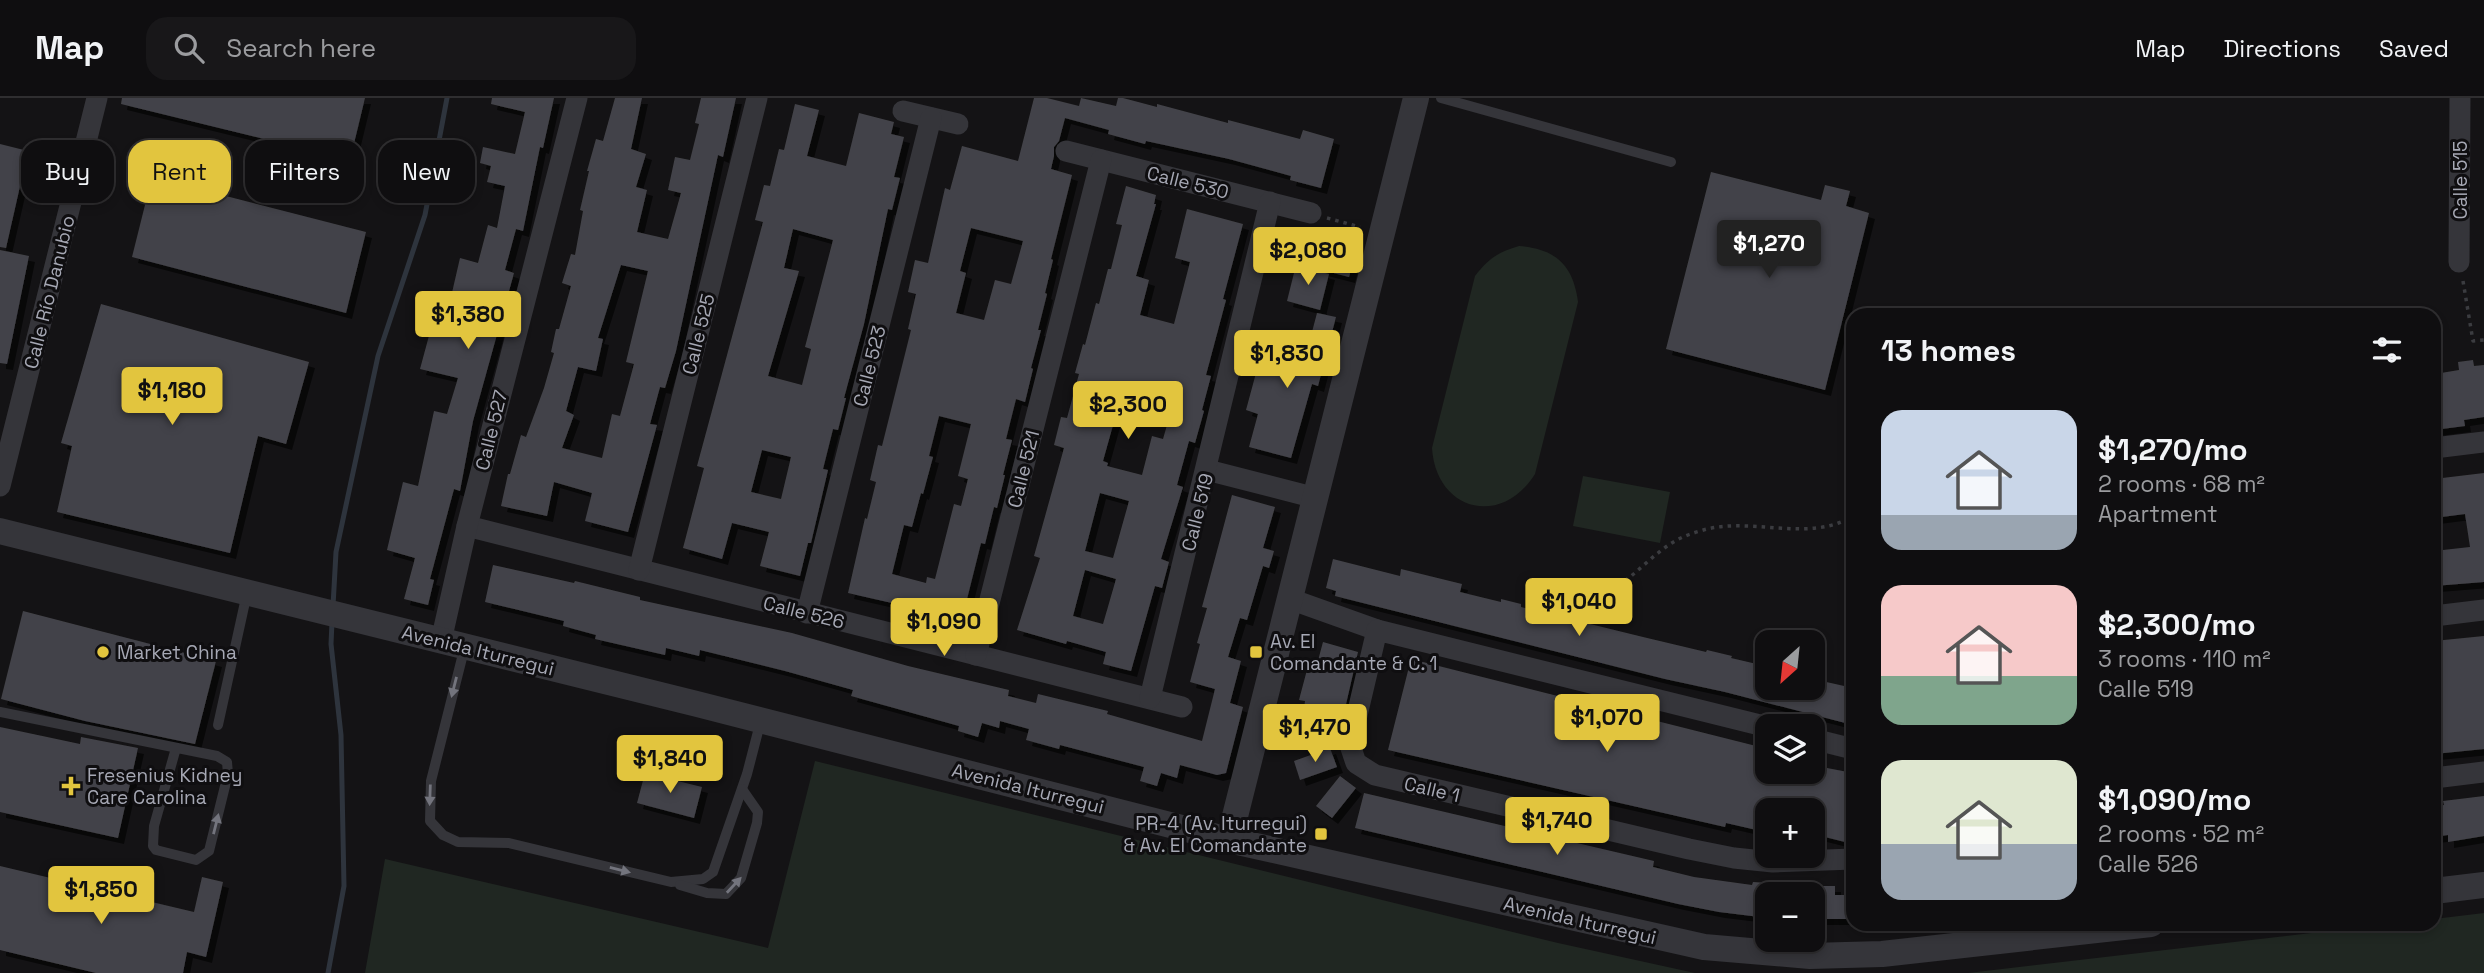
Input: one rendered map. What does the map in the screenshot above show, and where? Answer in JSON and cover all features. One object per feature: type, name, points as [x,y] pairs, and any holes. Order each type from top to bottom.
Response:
[{"type":"street","name":"Calle Río Danubio","points":[[0,486],[97,98]]},
{"type":"street","name":"Calle 527","points":[[453,643],[467,526],[577,98]]},
{"type":"street","name":"Calle 525","points":[[639,570],[757,98]]},
{"type":"street","points":[[1229,840],[1416,98]]},
{"type":"street","name":"Calle 515","points":[[2459,262],[2460,98]]},
{"type":"street","points":[[903,111],[958,124]]},
{"type":"street","name":"Calle 523","points":[[807,614],[931,118]]},
{"type":"street","name":"Calle 530","points":[[1066,151],[1311,213]]},
{"type":"street","name":"Calle 521","points":[[976,655],[1101,160]]},
{"type":"street","name":"Calle 519","points":[[1150,698],[1270,202]]},
{"type":"street","points":[[2441,447],[2484,442]]},
{"type":"street","points":[[1207,470],[1316,498]]},
{"type":"street","name":"Calle 526","points":[[467,526],[1182,707]]},
{"type":"street","name":"Avenida Iturregui","points":[[0,531],[761,720],[1229,840],[1666,939],[1737,950],[1810,956],[1882,954],[2085,931]]},
{"type":"street","points":[[1290,599],[1377,630],[1755,724]]},
{"type":"street","points":[[2441,615],[2484,610]]},
{"type":"street","name":"Calle 1","points":[[1377,630],[1350,745],[1356,763],[1375,775],[1734,858],[1773,862],[1846,859]]},
{"type":"street","points":[[1825,742],[1846,747]]},
{"type":"street","points":[[2441,777],[2484,772]]},
{"type":"street","points":[[2441,890],[2484,885]]},
{"type":"lane","points":[[1441,98],[1671,162]]},
{"type":"lane","points":[[218,725],[247,593]]},
{"type":"lane","points":[[453,643],[431,781],[430,821],[443,835],[458,842],[509,843],[707,893],[726,894],[741,878],[757,823],[758,812],[742,789]]},
{"type":"lane","points":[[0,712],[217,756],[227,762],[228,775],[209,851],[196,860],[156,850],[153,846],[154,826],[176,748]]},
{"type":"lane","points":[[671,882],[687,883],[703,879],[713,872],[742,789],[761,720]]},
{"type":"path","points":[[1311,213],[1382,234]]},
{"type":"path","points":[[2459,262],[2473,341],[2484,340]]},
{"type":"path","points":[[1570,594],[1590,598],[1609,590],[1631,577],[1682,536],[1712,527],[1795,529],[1841,524],[1846,521]]},
{"type":"shaded area","points":[[1519,246],[1543,251],[1560,261],[1572,278],[1578,302],[1535,474],[1521,491],[1505,502],[1489,506],[1472,505],[1457,498],[1445,486],[1436,469],[1432,448],[1475,276],[1494,257]]},
{"type":"shaded area","points":[[1583,476],[1670,492],[1660,543],[1573,526]]},
{"type":"shaded area","points":[[815,761],[1558,943],[1695,973],[365,973],[385,859],[768,948]]},
{"type":"shaded area","points":[[2484,913],[2484,973],[1968,973],[2328,931],[2441,931],[2441,918]]},
{"type":"building","points":[[122,98],[365,98],[355,140],[268,140],[121,104]]},
{"type":"building","points":[[492,98],[554,98],[543,148],[540,147],[523,231],[516,229],[505,270],[514,273],[473,421],[460,491],[454,489],[430,579],[434,580],[428,605],[404,599],[415,558],[387,550],[403,482],[418,486],[434,411],[447,414],[458,378],[420,369],[430,332],[442,336],[460,258],[478,263],[488,225],[497,228],[505,186],[487,182],[491,166],[480,163],[483,147],[515,154],[525,112],[491,104]]},
{"type":"building","points":[[615,98],[642,98],[631,149],[646,154],[636,187],[647,190],[637,232],[668,239],[681,193],[668,190],[675,157],[690,160],[699,124],[695,123],[701,98],[736,98],[723,157],[718,155],[676,351],[665,388],[660,387],[650,424],[657,425],[628,532],[585,521],[592,493],[554,482],[547,516],[501,506],[521,435],[526,437],[554,353],[551,352],[556,329],[559,329],[571,286],[562,283],[571,254],[575,255],[587,171],[596,139],[603,141]],"holes":[[[621,265],[648,271],[626,362],[634,364],[620,416],[612,414],[602,458],[562,448],[574,415],[566,411],[578,367],[596,371],[603,339],[598,338]]]},
{"type":"building","points":[[1034,98],[1047,98],[1079,106],[1081,98],[1116,106],[1118,98],[1123,98],[1228,123],[1228,120],[1300,139],[1303,130],[1334,139],[1321,188],[1290,180],[1291,176],[1229,159],[1146,141],[1145,144],[1108,134],[1109,130],[1065,118],[1059,141],[1054,147],[1051,169],[1072,175],[1051,259],[1053,260],[1045,293],[1047,294],[1038,330],[1041,330],[1031,368],[1033,369],[1025,402],[1016,399],[1006,439],[1012,440],[997,508],[994,507],[985,544],[981,543],[962,619],[848,593],[876,482],[870,480],[878,445],[882,446],[911,330],[908,329],[916,294],[908,292],[915,260],[928,263],[945,188],[950,190],[962,146],[1018,161]],"holes":[[[971,228],[1023,241],[1011,284],[995,280],[984,320],[956,313],[966,273],[960,271]],[[939,416],[971,424],[958,476],[968,479],[961,506],[954,504],[935,579],[927,577],[926,583],[892,574],[904,525],[912,527],[921,493],[923,494],[933,457],[929,456]]]},
{"type":"building","points":[[795,104],[819,110],[807,156],[846,166],[859,113],[894,122],[891,134],[904,137],[894,177],[900,178],[892,210],[888,209],[864,324],[838,430],[833,429],[823,469],[828,470],[811,543],[808,543],[800,576],[760,566],[769,532],[732,523],[722,559],[683,548],[704,468],[697,466],[763,222],[755,220],[764,185],[770,186],[779,149],[784,150]],"holes":[[[793,229],[833,240],[805,347],[811,349],[802,385],[768,376],[799,271],[784,268]],[[762,450],[791,457],[781,499],[751,492]]]},
{"type":"building","points":[[0,144],[21,149],[21,182],[6,248],[0,247]]},
{"type":"building","points":[[1711,172],[1821,200],[1825,185],[1850,191],[1846,206],[1869,213],[1825,390],[1666,349]]},
{"type":"building","points":[[1126,186],[1156,195],[1156,204],[1136,276],[1149,280],[1140,315],[1174,324],[1190,262],[1175,258],[1187,209],[1243,224],[1206,375],[1211,376],[1202,410],[1204,411],[1195,443],[1189,441],[1177,485],[1183,487],[1161,559],[1169,562],[1162,588],[1155,586],[1131,671],[1103,664],[1106,652],[1017,630],[1040,558],[1034,556],[1064,448],[1054,445],[1061,417],[1067,418],[1079,374],[1075,373],[1083,344],[1085,345],[1096,303],[1099,304],[1108,269],[1111,269],[1122,225],[1116,224]],"holes":[[[1130,389],[1174,401],[1163,439],[1152,436],[1142,475],[1107,466],[1108,463],[1103,461],[1115,418],[1122,420]],[[1100,493],[1129,501],[1113,558],[1085,551]],[[1085,570],[1116,579],[1103,624],[1073,616]]]},
{"type":"building","points":[[231,197],[366,232],[346,313],[132,257],[146,203],[231,203]]},
{"type":"building","points":[[1326,239],[1357,247],[1349,277],[1318,269]]},
{"type":"building","points":[[0,250],[29,256],[7,364],[0,363]]},
{"type":"building","points":[[1296,265],[1329,274],[1320,310],[1287,301]]},
{"type":"building","points":[[101,304],[309,362],[286,444],[258,436],[230,553],[57,512],[72,446],[61,443]]},
{"type":"building","points":[[1317,313],[1336,317],[1318,386],[1312,384],[1291,458],[1249,447],[1258,414],[1246,410],[1256,373],[1263,375],[1271,341],[1307,351]]},
{"type":"building","points":[[2473,360],[2474,366],[2484,365],[2484,417],[2464,420],[2465,426],[2441,429],[2441,373],[2459,370],[2458,362]]},
{"type":"building","points":[[2484,473],[2484,582],[2441,585],[2441,550],[2470,547],[2465,514],[2441,517],[2441,478]]},
{"type":"building","points":[[1232,495],[1275,507],[1263,548],[1274,551],[1269,568],[1263,566],[1247,620],[1240,618],[1228,657],[1241,661],[1230,703],[1243,707],[1226,773],[1217,775],[1180,765],[1177,778],[1161,773],[1157,786],[1140,781],[1144,767],[1060,745],[1059,749],[1026,740],[1029,729],[1000,721],[999,728],[982,723],[978,737],[958,731],[959,726],[851,696],[853,690],[785,671],[700,650],[699,656],[666,648],[665,655],[595,639],[596,635],[563,626],[564,621],[485,602],[493,565],[574,583],[575,581],[640,597],[640,600],[792,633],[908,666],[1009,690],[1008,696],[1036,703],[1038,694],[1108,711],[1107,714],[1202,741],[1215,689],[1190,682],[1207,608],[1202,607]]},
{"type":"building","points":[[1333,559],[1400,576],[1401,569],[1462,584],[1460,592],[1501,602],[1501,599],[1521,604],[1521,607],[1755,664],[1755,700],[1335,596],[1336,591],[1326,588]]},
{"type":"building","points":[[23,611],[216,661],[195,744],[85,721],[1,699]]},
{"type":"building","points":[[2484,636],[2484,749],[2441,753],[2441,640]]},
{"type":"building","points":[[1323,642],[1358,652],[1338,739],[1301,734],[1305,701],[1299,700],[1308,666],[1316,668]]},
{"type":"building","points":[[1411,659],[1755,746],[1755,784],[1825,784],[1827,768],[1846,772],[1846,842],[1825,837],[1825,798],[1755,798],[1755,830],[1726,823],[1725,827],[1388,750]]},
{"type":"building","points":[[1825,682],[1846,686],[1846,723],[1825,718],[1825,714],[1810,714],[1756,700],[1825,700]]},
{"type":"building","points":[[0,727],[80,744],[81,737],[138,748],[118,838],[0,812]]},
{"type":"building","points":[[1330,748],[1337,767],[1300,780],[1294,761]]},
{"type":"building","points":[[645,773],[702,787],[694,818],[637,803]]},
{"type":"building","points":[[1340,776],[1356,788],[1332,818],[1316,806]]},
{"type":"building","points":[[1364,793],[1654,861],[1653,867],[1694,877],[1752,885],[1755,882],[1755,916],[1678,904],[1355,828]]},
{"type":"building","points":[[2484,796],[2484,836],[2448,842],[2448,835],[2441,836],[2443,801]]},
{"type":"building","points":[[0,866],[194,912],[202,877],[223,882],[206,957],[187,952],[183,973],[96,973],[0,950]]},
{"type":"building","points":[[1825,886],[1835,886],[1835,895],[1846,895],[1846,919],[1825,919]]},
{"type":"waterway","points":[[333,606],[336,552],[378,356],[425,215],[447,98]]},
{"type":"waterway","points":[[328,973],[344,886],[341,735],[331,644],[332,622]]},
{"type":"place","name":"Market China","points":[[103,652]]},
{"type":"place","name":"Av. El Comandante & C. 1","points":[[1256,652]]},
{"type":"place","name":"Fresenius Kidney Care Carolina","points":[[71,786]]},
{"type":"place","name":"PR-4 (Av. Iturregui) & Av. El Comandante","points":[[1321,834]]}]
